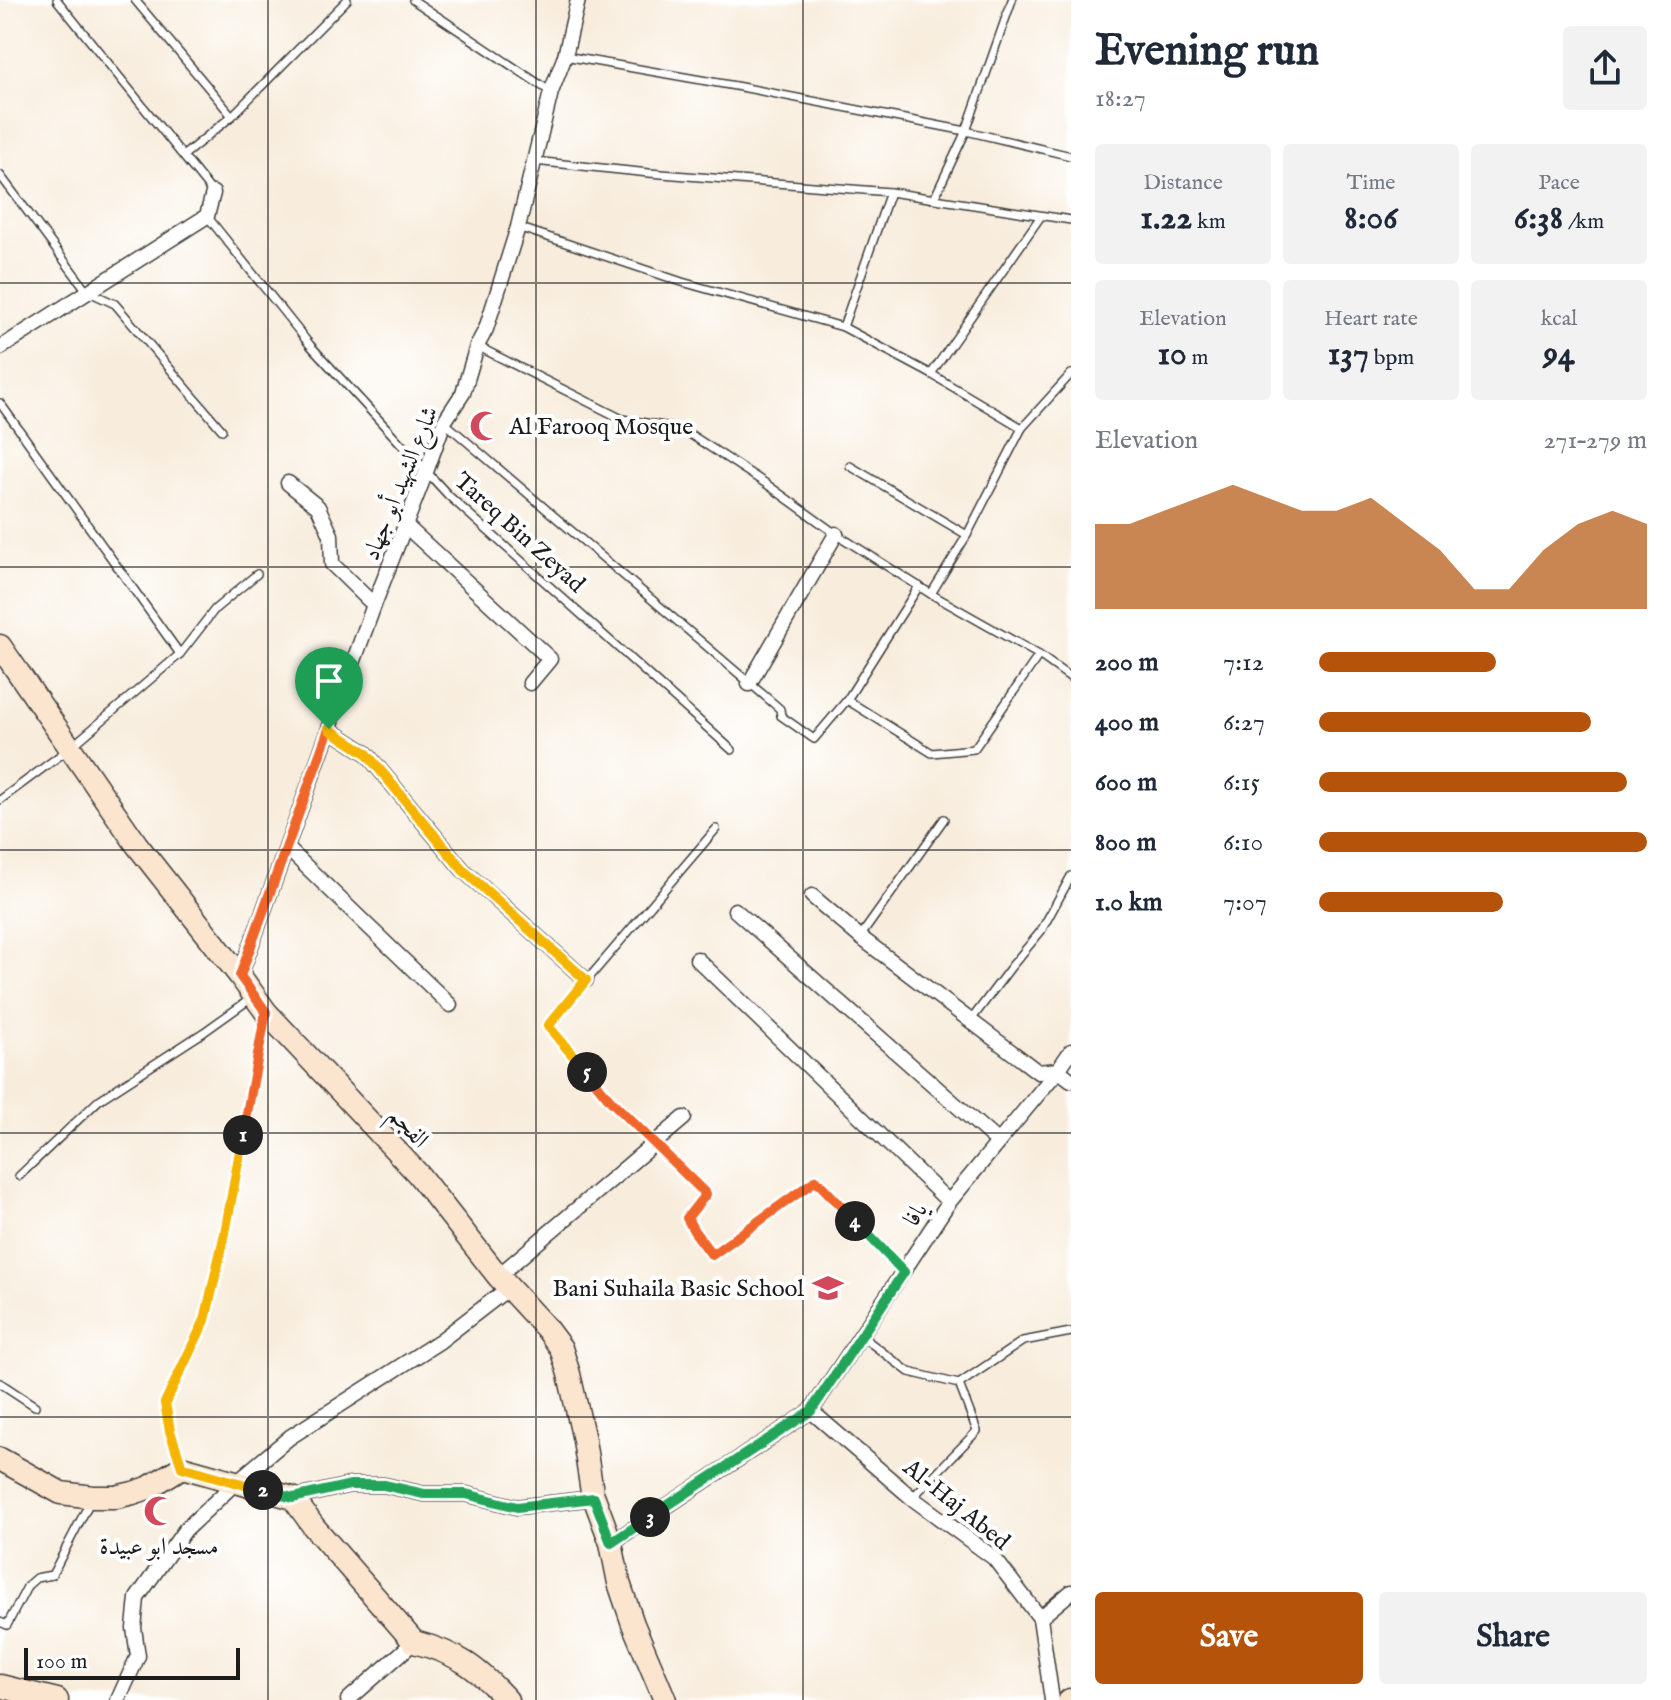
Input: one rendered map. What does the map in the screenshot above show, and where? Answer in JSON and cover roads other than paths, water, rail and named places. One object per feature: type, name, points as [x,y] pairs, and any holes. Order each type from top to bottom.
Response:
[{"type":"main road","name":"الفجم","points":[[0,646],[137,845],[260,1004],[418,1174],[561,1348],[584,1440],[594,1498],[611,1543],[619,1583],[665,1700]]},
{"type":"main road","points":[[0,1459],[61,1493],[116,1497],[148,1488],[182,1467],[293,1498],[314,1527],[414,1642],[458,1657],[486,1678],[507,1700]]},
{"type":"main road","points":[[0,1686],[57,1700]]},
{"type":"main road","points":[[0,1696],[18,1700]]},
{"type":"street","name":"شارع الشهيد أبو جهاد","points":[[240,976],[374,605],[444,422],[463,393],[477,346],[486,329],[518,227],[551,92],[565,56],[578,0]]},
{"type":"street","points":[[0,348],[207,216],[213,193]]},
{"type":"street","points":[[288,483],[318,507],[331,535],[332,564],[374,605]]},
{"type":"street","points":[[406,526],[550,659],[530,683]]},
{"type":"street","points":[[749,684],[836,534]]},
{"type":"street","points":[[329,729],[366,753],[463,870],[586,980]]},
{"type":"street","points":[[287,848],[450,1005]]},
{"type":"street","points":[[812,896],[860,937],[1038,1072],[1058,1070],[1071,1080]]},
{"type":"street","points":[[735,910],[998,1142]]},
{"type":"street","points":[[697,959],[949,1202]]},
{"type":"street","name":"يافا","points":[[611,1543],[811,1411],[949,1202],[1071,1051]]},
{"type":"street","points":[[118,1700],[138,1656],[134,1628],[137,1598],[185,1530],[290,1437],[440,1341],[684,1118]]},
{"type":"street","name":"Al-Haj Abed","points":[[811,1411],[912,1498],[994,1558],[1040,1618],[1052,1700]]},
{"type":"street","points":[[293,1498],[350,1485],[384,1485],[424,1494],[466,1494],[517,1507],[594,1498]]},
{"type":"street","points":[[1040,1618],[1071,1592]]},
{"type":"street","points":[[348,1700],[414,1642]]},
{"type":"lane","points":[[57,0],[213,193]]},
{"type":"lane","points":[[135,0],[232,116]]},
{"type":"lane","points":[[184,155],[232,116],[347,0]]},
{"type":"lane","points":[[413,0],[551,92]]},
{"type":"lane","points":[[427,10],[433,0]]},
{"type":"lane","points":[[934,199],[966,131],[1012,0]]},
{"type":"lane","points":[[565,56],[966,131],[1071,156]]},
{"type":"lane","points":[[534,161],[890,192],[1071,220]]},
{"type":"lane","points":[[0,175],[87,291],[115,304],[222,430]]},
{"type":"lane","points":[[843,327],[890,192]]},
{"type":"lane","name":"Tareq Bin Zeyad","points":[[207,216],[310,345],[449,496],[732,750]]},
{"type":"lane","points":[[931,374],[1041,216]]},
{"type":"lane","points":[[518,227],[682,282],[843,327],[1022,428]]},
{"type":"lane","points":[[477,346],[622,419],[682,429],[836,534],[931,594],[1039,655],[1071,678]]},
{"type":"lane","points":[[931,594],[967,535],[1022,428],[1071,374]]},
{"type":"lane","points":[[0,403],[180,654]]},
{"type":"lane","points":[[444,422],[780,709],[781,716],[814,739],[847,700],[919,586]]},
{"type":"lane","points":[[850,466],[967,535]]},
{"type":"lane","points":[[0,800],[70,748],[180,654],[215,609],[257,574]]},
{"type":"lane","points":[[847,700],[932,753],[974,749],[1039,655]]},
{"type":"lane","points":[[860,937],[944,819]]},
{"type":"lane","points":[[716,829],[548,1026],[611,1101],[706,1194],[687,1218],[712,1255],[816,1180],[904,1272]]},
{"type":"lane","points":[[971,1020],[1041,931],[1071,876]]},
{"type":"lane","points":[[19,1176],[99,1100],[204,1032],[260,1004]]},
{"type":"lane","points":[[182,1467],[165,1403],[205,1320],[225,1233],[260,1004]]},
{"type":"lane","points":[[860,1335],[909,1372],[959,1384],[1023,1341],[1071,1332]]},
{"type":"lane","points":[[0,1383],[35,1406]]},
{"type":"lane","points":[[912,1498],[977,1431],[959,1384]]},
{"type":"lane","points":[[0,1622],[7,1625],[28,1585],[36,1578],[52,1575],[93,1497]]},
{"type":"place","name":"Al Farooq Mosque","points":[[485,426]]},
{"type":"place","name":"Bani Suhaila Basic School","points":[[828,1288]]},
{"type":"place","name":"مسجد ابو عبيدة","points":[[159,1511]]}]
